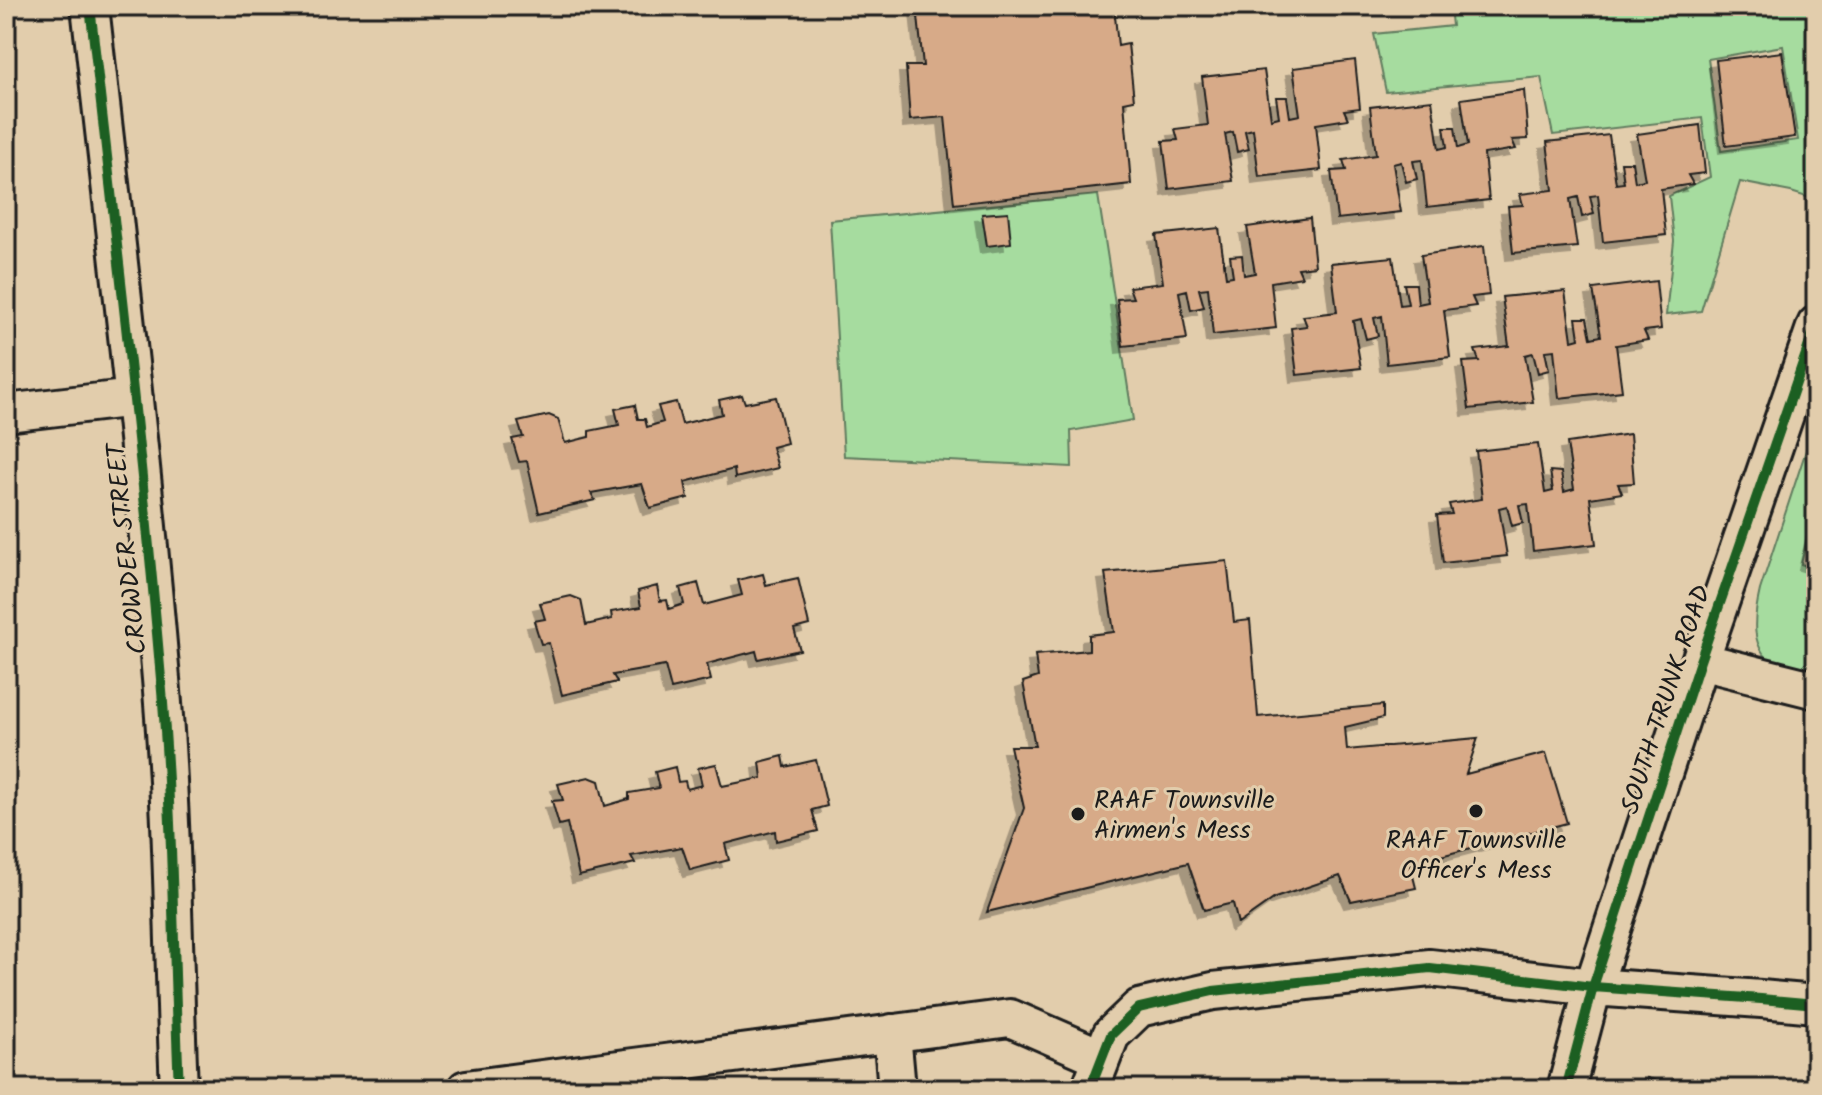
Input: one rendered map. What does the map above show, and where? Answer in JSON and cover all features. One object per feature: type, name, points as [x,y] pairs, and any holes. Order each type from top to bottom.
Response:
[{"type":"street","name":"CROWDER STREET","points":[[90,6],[134,398],[161,680],[174,904],[179,1089]]},
{"type":"street","name":"SOUTH TRUNK ROAD","points":[[1566,1089],[1593,987],[1700,661],[1816,325]]},
{"type":"street","points":[[6,413],[134,398]]},
{"type":"street","points":[[1700,661],[1816,690]]},
{"type":"street","points":[[466,1089],[1010,1018],[1096,1074],[1111,1035],[1139,1008],[1213,991],[1430,968],[1593,987],[1816,1004]]},
{"type":"street","points":[[892,1033],[897,1089]]},
{"type":"green space","points":[[1450,6],[1811,6],[1816,86],[1816,200],[1740,182],[1701,311],[1666,315],[1674,241],[1669,196],[1710,177],[1702,118],[1553,135],[1541,77],[1386,92],[1374,34],[1452,26]],"holes":[[[1783,46],[1798,140],[1721,151],[1708,59]]]},
{"type":"green space","points":[[1098,195],[1133,420],[1071,431],[1072,467],[844,456],[830,220]]},
{"type":"green space","points":[[1816,420],[1816,501],[1801,564],[1816,569],[1816,676],[1787,669],[1768,659],[1758,642],[1755,621],[1760,590]]},
{"type":"building","points":[[917,6],[1114,6],[1118,46],[1128,44],[1134,100],[1124,102],[1131,184],[954,204],[945,117],[910,120],[906,66],[923,66]]},
{"type":"building","points":[[1782,52],[1795,137],[1726,146],[1716,60]]},
{"type":"building","points":[[1355,60],[1360,108],[1344,110],[1348,119],[1316,124],[1321,170],[1259,177],[1253,129],[1245,131],[1249,149],[1237,152],[1233,132],[1225,134],[1233,181],[1169,189],[1163,141],[1178,140],[1175,129],[1208,125],[1202,77],[1264,70],[1271,119],[1279,117],[1276,97],[1287,97],[1290,117],[1300,115],[1293,68]]},
{"type":"building","points":[[1524,90],[1528,139],[1512,140],[1516,149],[1484,154],[1489,200],[1427,207],[1422,160],[1413,161],[1417,179],[1406,182],[1401,162],[1393,164],[1401,212],[1337,219],[1331,171],[1346,170],[1343,160],[1376,155],[1370,107],[1432,100],[1439,149],[1447,147],[1444,127],[1455,127],[1458,148],[1468,145],[1461,99]]},
{"type":"building","points":[[1700,125],[1705,173],[1688,175],[1693,184],[1661,189],[1666,235],[1603,242],[1598,195],[1590,196],[1594,214],[1582,217],[1578,197],[1570,199],[1577,247],[1513,253],[1508,206],[1523,205],[1520,194],[1553,190],[1547,142],[1609,135],[1616,184],[1624,183],[1621,162],[1632,162],[1635,182],[1645,180],[1637,134]]},
{"type":"building","points":[[1008,212],[1011,243],[987,246],[982,214]]},
{"type":"building","points":[[1310,218],[1315,266],[1298,268],[1302,277],[1271,282],[1276,328],[1213,335],[1208,288],[1199,289],[1204,307],[1191,310],[1187,290],[1179,292],[1187,339],[1123,346],[1117,299],[1133,298],[1129,287],[1163,283],[1156,235],[1219,228],[1226,277],[1233,276],[1230,256],[1242,255],[1244,275],[1255,273],[1247,227]]},
{"type":"building","points":[[1484,246],[1489,295],[1472,297],[1476,306],[1444,310],[1450,357],[1387,364],[1382,316],[1374,318],[1378,336],[1366,339],[1361,319],[1353,321],[1361,368],[1297,375],[1291,328],[1307,326],[1303,316],[1337,312],[1331,263],[1393,257],[1400,305],[1408,304],[1404,284],[1416,284],[1418,304],[1428,302],[1421,255]]},
{"type":"building","points":[[1656,281],[1661,329],[1644,331],[1648,340],[1616,345],[1622,391],[1559,398],[1554,350],[1545,351],[1549,370],[1538,373],[1533,353],[1525,355],[1533,402],[1469,409],[1463,362],[1479,361],[1475,350],[1509,346],[1502,297],[1565,291],[1572,340],[1579,338],[1576,318],[1587,318],[1591,338],[1601,336],[1593,289]]},
{"type":"building","points":[[742,395],[745,403],[776,397],[787,443],[772,447],[778,468],[735,478],[734,469],[685,482],[688,498],[650,508],[642,484],[591,493],[595,500],[539,513],[527,461],[519,462],[512,439],[523,437],[518,422],[549,415],[558,419],[565,443],[589,437],[589,431],[619,425],[615,409],[635,405],[638,419],[645,419],[647,427],[663,422],[658,406],[676,402],[682,424],[722,414],[719,400]]},
{"type":"building","points":[[1630,434],[1634,483],[1618,484],[1622,493],[1590,498],[1596,544],[1533,551],[1528,504],[1519,505],[1523,523],[1512,526],[1507,506],[1499,508],[1507,556],[1443,563],[1437,515],[1452,514],[1449,504],[1482,499],[1476,451],[1538,444],[1545,493],[1553,491],[1550,471],[1561,472],[1564,492],[1574,489],[1567,443]]},
{"type":"building","points":[[1816,519],[1816,566],[1806,563]]},
{"type":"building","points":[[1227,561],[1234,622],[1250,620],[1258,717],[1383,705],[1383,718],[1345,727],[1347,750],[1478,738],[1466,774],[1546,753],[1567,823],[1410,864],[1416,888],[1351,901],[1340,876],[1275,898],[1238,924],[1233,903],[1204,910],[1188,863],[987,912],[1024,808],[1010,746],[1035,746],[1023,682],[1038,677],[1035,655],[1089,650],[1089,635],[1114,632],[1105,573]]},
{"type":"building","points":[[763,574],[766,585],[798,578],[809,625],[794,629],[800,650],[758,659],[756,651],[707,664],[711,680],[671,689],[665,666],[613,675],[617,682],[562,695],[549,643],[541,644],[534,621],[545,619],[540,603],[571,596],[581,600],[586,625],[612,619],[611,612],[641,607],[638,591],[657,586],[660,601],[667,600],[669,609],[684,604],[680,588],[698,583],[704,605],[742,595],[738,580]]},
{"type":"building","points":[[783,756],[785,767],[816,760],[827,806],[812,810],[818,831],[776,841],[775,831],[725,844],[729,860],[690,870],[682,847],[631,856],[635,863],[579,876],[567,823],[559,825],[552,801],[563,800],[558,784],[589,777],[599,781],[605,806],[629,799],[629,793],[659,788],[655,772],[675,767],[678,782],[685,781],[687,789],[702,785],[698,768],[716,764],[722,786],[762,778],[760,762]]},
{"type":"building","points":[[1647,1078],[1685,1089],[1644,1089]]},
{"type":"cycle path","points":[[90,6],[137,426],[161,679],[179,1089]]},
{"type":"cycle path","points":[[1566,1089],[1593,987],[1700,661],[1816,325]]},
{"type":"cycle path","points":[[1090,1089],[1111,1035],[1139,1008],[1213,991],[1430,968],[1593,987],[1816,1004]]},
{"type":"place","name":"RAAF Townsville Officer's Mess","points":[[1476,811]]},
{"type":"place","name":"RAAF Townsville Airmen's Mess","points":[[1078,814]]}]
